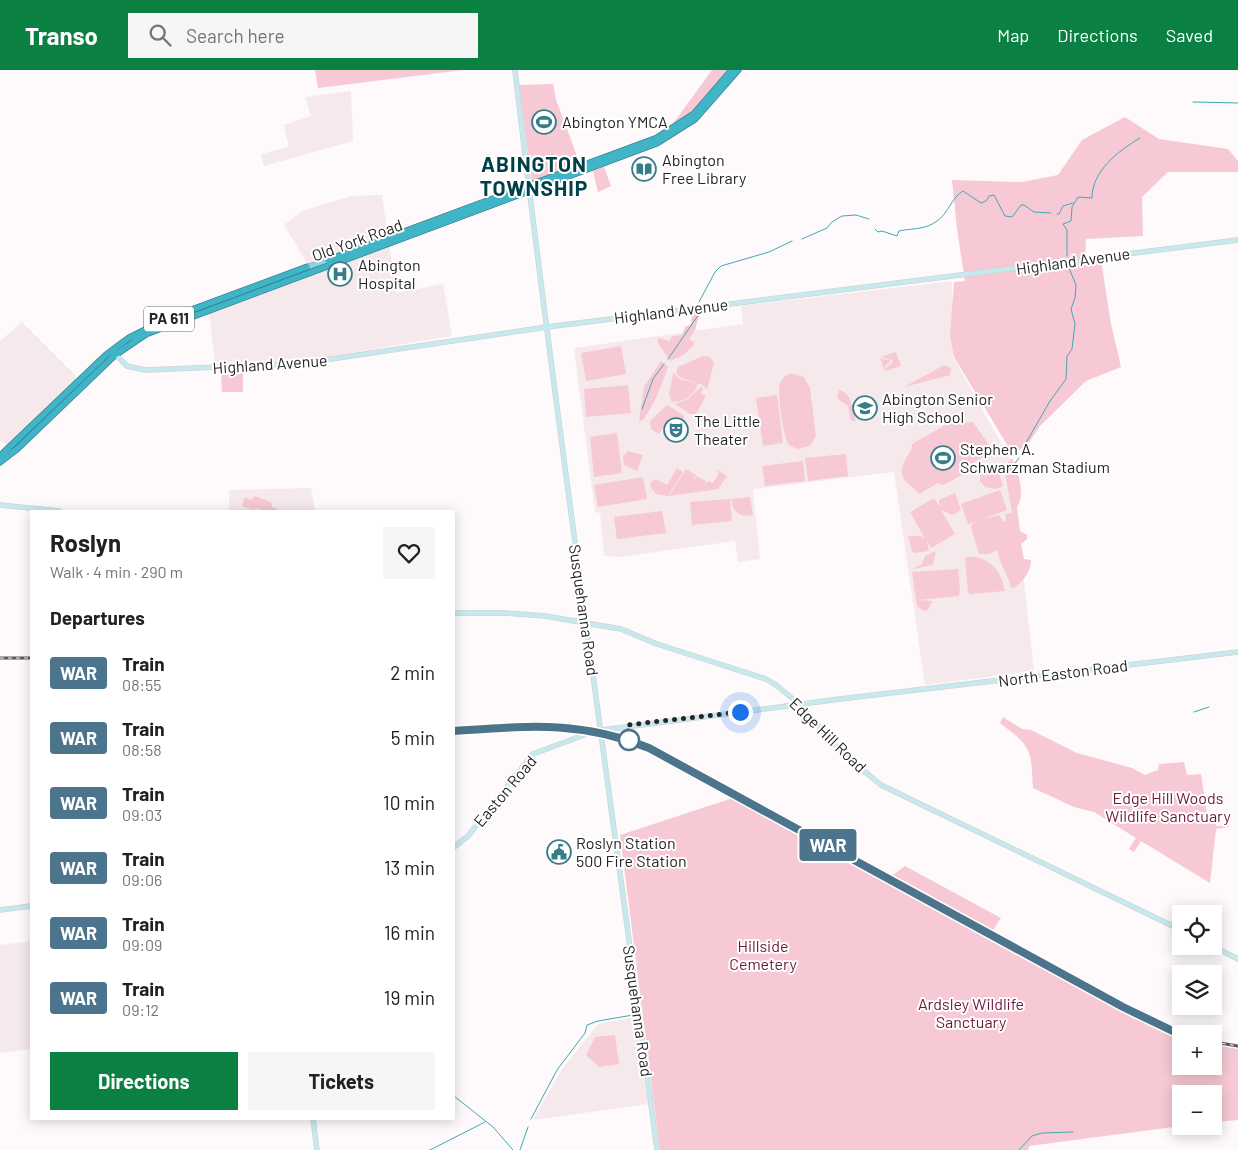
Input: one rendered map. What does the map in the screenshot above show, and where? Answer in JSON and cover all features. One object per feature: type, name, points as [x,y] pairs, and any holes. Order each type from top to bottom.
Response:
[{"type":"highway","name":"Old York Road","points":[[0,456],[113,353],[139,338],[160,328],[657,138],[694,114],[732,70]]},
{"type":"highway","name":"Old York Road","points":[[328,260],[650,146],[670,136],[695,119],[708,107],[738,70]]},
{"type":"highway","name":"Old York Road","points":[[0,462],[32,435],[127,339],[167,319],[307,268]]},
{"type":"main road","name":"Old York Road","points":[[307,268],[328,260]]},
{"type":"street","name":"Susquehanna Road","points":[[515,70],[547,327],[657,1150]]},
{"type":"street","name":"Highland Avenue","points":[[113,353],[126,366],[151,370],[297,364],[547,327],[1238,240]]},
{"type":"street","points":[[0,505],[49,510]]},
{"type":"street","name":"Edge Hill Road","points":[[455,614],[506,613],[586,623],[629,632],[657,644],[766,680],[776,685],[799,704],[840,751],[882,785],[1172,926]]},
{"type":"street","name":"North Easton Road","points":[[887,694],[1238,652]]},
{"type":"street","name":"Easton Road","points":[[455,846],[468,836],[533,754],[601,729],[887,694]]},
{"type":"street","points":[[0,910],[30,906]]},
{"type":"street","points":[[1222,951],[1238,959]]},
{"type":"street","points":[[313,1120],[318,1150]]},
{"type":"shaded area","points":[[351,91],[353,141],[264,166],[261,154],[289,147],[284,125],[311,116],[305,97]]},
{"type":"shaded area","name":"Abington Hospital","points":[[382,195],[396,293],[443,284],[452,336],[295,362],[215,365],[209,312],[307,263],[284,225],[302,211],[352,196]]},
{"type":"shaded area","points":[[952,281],[953,357],[1010,459],[1034,671],[925,685],[894,472],[753,489],[760,559],[738,562],[735,541],[619,557],[604,556],[600,513],[595,512],[574,348],[743,324],[741,306]]},
{"type":"shaded area","points":[[22,322],[75,375],[76,379],[9,446],[0,441],[0,341]]},
{"type":"shaded area","points":[[311,488],[315,510],[229,510],[229,490]]},
{"type":"shaded area","points":[[30,941],[30,1049],[0,1053],[0,945]]},
{"type":"shaded area","points":[[636,1017],[648,1104],[533,1120],[562,1069],[598,1024]]},
{"type":"green space","points":[[315,70],[463,70],[318,88]]},
{"type":"green space","points":[[712,70],[730,70],[694,111],[672,125]]},
{"type":"green space","name":"Abington YMCA","points":[[553,84],[556,100],[580,164],[532,182],[519,85]]},
{"type":"green space","points":[[1125,117],[1159,139],[1228,149],[1238,161],[1238,172],[1168,172],[1142,197],[1143,236],[1086,239],[1085,261],[1101,260],[1111,324],[1121,367],[1086,381],[1040,426],[1026,447],[1016,451],[1009,448],[954,357],[950,335],[954,282],[965,281],[952,180],[1022,182],[1058,175],[1082,140]]},
{"type":"green space","points":[[604,167],[611,186],[598,192],[593,171]]},
{"type":"green space","points":[[692,313],[700,313],[695,330],[689,339],[694,342],[693,346],[682,356],[670,361],[658,343],[658,338],[670,341],[672,336],[682,335],[685,327],[691,324]]},
{"type":"green space","points":[[621,346],[626,374],[586,381],[581,353]]},
{"type":"green space","points":[[896,352],[901,366],[885,371],[880,358],[891,361],[885,366],[885,369],[893,362],[892,360],[881,357]]},
{"type":"green space","points":[[703,356],[710,357],[714,363],[707,390],[701,384],[684,379],[676,373],[678,367]]},
{"type":"green space","points":[[661,361],[668,367],[658,394],[643,420],[639,421],[644,387]]},
{"type":"green space","points":[[944,365],[951,368],[950,375],[904,387]]},
{"type":"green space","points":[[243,370],[243,392],[222,392],[221,371]]},
{"type":"green space","points":[[673,373],[681,380],[698,383],[691,395],[680,401],[672,402],[669,395]]},
{"type":"green space","points":[[791,373],[804,377],[810,388],[816,436],[810,446],[797,449],[789,445],[787,441],[780,405],[780,383],[784,377]]},
{"type":"green space","points":[[628,385],[631,413],[586,417],[584,389]]},
{"type":"green space","points":[[702,386],[701,394],[706,396],[696,414],[690,414],[675,404],[688,399]]},
{"type":"green space","points":[[839,390],[847,394],[853,407],[856,421],[851,421],[848,406],[837,398]]},
{"type":"green space","points":[[777,395],[783,443],[763,446],[756,398]]},
{"type":"green space","points":[[667,405],[685,416],[682,420],[677,417],[673,420],[669,418],[659,434],[651,429],[650,421]]},
{"type":"green space","name":"Stephen A. Schwarzman Stadium","points":[[973,422],[989,445],[980,450],[983,457],[964,468],[964,474],[943,485],[938,483],[919,494],[904,479],[902,474],[903,464],[912,448],[912,444],[947,424]]},
{"type":"green space","points":[[617,433],[622,473],[594,477],[590,437]]},
{"type":"green space","points":[[628,451],[643,455],[637,471],[624,465],[623,456]]},
{"type":"green space","points":[[846,454],[848,476],[808,481],[805,458]]},
{"type":"green space","points":[[1012,458],[1019,476],[1021,489],[1020,501],[1017,507],[1020,531],[1027,535],[1027,539],[1021,544],[1024,559],[1031,560],[1031,564],[1025,577],[1012,589],[997,550],[989,554],[979,554],[971,528],[973,523],[999,515],[1003,521],[1006,521],[1005,514],[1012,513],[1004,467]]},
{"type":"green space","points":[[803,461],[805,481],[765,486],[762,466]]},
{"type":"green space","points":[[997,466],[1003,486],[997,489],[985,487],[980,481],[980,472]]},
{"type":"green space","points":[[677,468],[683,472],[668,496],[656,494],[650,486],[652,481],[656,479],[667,485]]},
{"type":"green space","points":[[714,468],[727,476],[718,489],[669,496],[686,469],[696,475],[693,481],[697,476],[706,481],[704,486],[708,481],[713,483],[719,473]]},
{"type":"green space","points":[[643,477],[647,499],[598,507],[594,485]]},
{"type":"green space","points":[[1000,490],[1007,510],[968,524],[961,504]]},
{"type":"green space","points":[[955,493],[961,510],[953,515],[941,510],[955,534],[931,548],[927,541],[929,551],[914,553],[908,536],[921,536],[925,539],[910,512],[934,498],[939,506],[939,500]]},
{"type":"green space","points":[[255,496],[271,502],[272,507],[278,509],[261,510],[256,508],[254,510],[242,506],[245,497],[251,500]]},
{"type":"green space","points":[[750,497],[753,515],[745,516],[735,511],[732,499]]},
{"type":"green space","points":[[730,499],[732,521],[692,525],[690,502]]},
{"type":"green space","points":[[662,511],[666,533],[617,539],[614,517]]},
{"type":"green space","points":[[936,551],[933,565],[912,569],[922,564],[925,556]]},
{"type":"green space","points":[[965,557],[980,558],[992,565],[1000,576],[1005,591],[970,594],[968,592]]},
{"type":"green space","points":[[958,569],[959,596],[919,600],[932,601],[928,610],[923,611],[917,606],[912,572]]},
{"type":"green space","name":"Edge Hill Woods Wildlife Sanctuary","points":[[1003,717],[1022,729],[1031,730],[1077,753],[1132,768],[1145,775],[1158,770],[1159,764],[1184,762],[1187,775],[1201,774],[1207,813],[1217,820],[1216,826],[1229,825],[1229,827],[1216,829],[1210,883],[1141,841],[1134,852],[1129,849],[1136,838],[1094,812],[1074,807],[1033,788],[1032,765],[1028,750],[1018,738],[1000,723]]},
{"type":"green space","name":"Hillside Cemetery","points":[[736,797],[1085,990],[1172,1032],[1172,1075],[1222,1075],[1222,1046],[1238,1049],[1238,1120],[1222,1121],[1222,1085],[1172,1085],[1172,1127],[1029,1146],[1028,1150],[660,1150],[620,835]]},
{"type":"green space","points":[[905,866],[1001,918],[993,930],[893,875]]},
{"type":"green space","points":[[615,1035],[619,1064],[599,1067],[586,1055],[595,1037]]},
{"type":"waterway","points":[[1193,102],[1238,103]]},
{"type":"waterway","points":[[1067,256],[1067,230],[1063,224],[1071,221],[1072,207],[1078,197],[1092,198],[1093,188],[1101,171],[1123,149],[1140,138]]},
{"type":"waterway","points":[[875,229],[878,232],[882,231],[897,236],[899,231],[928,226],[941,218],[955,198],[963,191],[981,203],[986,201],[989,196],[994,195],[1005,216],[1012,217],[1021,205],[1034,212],[1051,213]]},
{"type":"waterway","points":[[1057,214],[1059,214],[1063,206],[1073,203]]},
{"type":"waterway","points":[[802,239],[827,228],[832,222],[842,216],[856,215],[869,219]]},
{"type":"waterway","points":[[699,302],[715,272],[721,266],[769,252],[792,241]]},
{"type":"waterway","points":[[1023,448],[1050,401],[1066,379],[1067,356],[1072,349],[1075,324],[1071,309],[1075,298],[1076,285],[1069,268]]},
{"type":"waterway","points":[[668,359],[699,314]]},
{"type":"waterway","points":[[642,409],[653,379],[664,364]]},
{"type":"waterway","points":[[1009,471],[1019,458]]},
{"type":"waterway","points":[[1194,712],[1209,707]]},
{"type":"waterway","points":[[531,1119],[557,1070],[585,1033],[587,1025],[598,1021],[633,1015]]},
{"type":"waterway","points":[[455,1097],[493,1127],[513,1150]]},
{"type":"waterway","points":[[430,1150],[485,1122]]},
{"type":"waterway","points":[[520,1150],[528,1127]]},
{"type":"waterway","points":[[1019,1150],[1032,1136],[1042,1133],[1073,1132]]},
{"type":"railway","points":[[0,658],[30,658]]},
{"type":"railway","points":[[455,731],[529,727],[576,729],[623,739],[649,748],[1123,1007],[1172,1031]]},
{"type":"railway","points":[[1222,1043],[1238,1046]]},
{"type":"train","name":"WAR","points":[[455,731],[522,726],[571,727],[606,733],[649,748],[1172,1032]]},
{"type":"place","name":"Abington YMCA","points":[[544,122]]},
{"type":"place","name":"Abington Free Library","points":[[644,169]]},
{"type":"place","name":"Abington Hospital","points":[[340,274]]},
{"type":"place","name":"Abington Senior High School","points":[[865,408]]},
{"type":"place","name":"The Little Theater","points":[[676,430]]},
{"type":"place","name":"Stephen A. Schwarzman Stadium","points":[[943,458]]},
{"type":"place","name":"Roslyn Station 500 Fire Station","points":[[559,852]]},
{"type":"district","name":"ABINGTON TOWNSHIP","points":[[534,177]]},
{"type":"route","points":[[629,740],[627,725],[740,712]]},
{"type":"park label","name":"Ardsley Wildlife Sanctuary","points":[[971,1013]]}]
